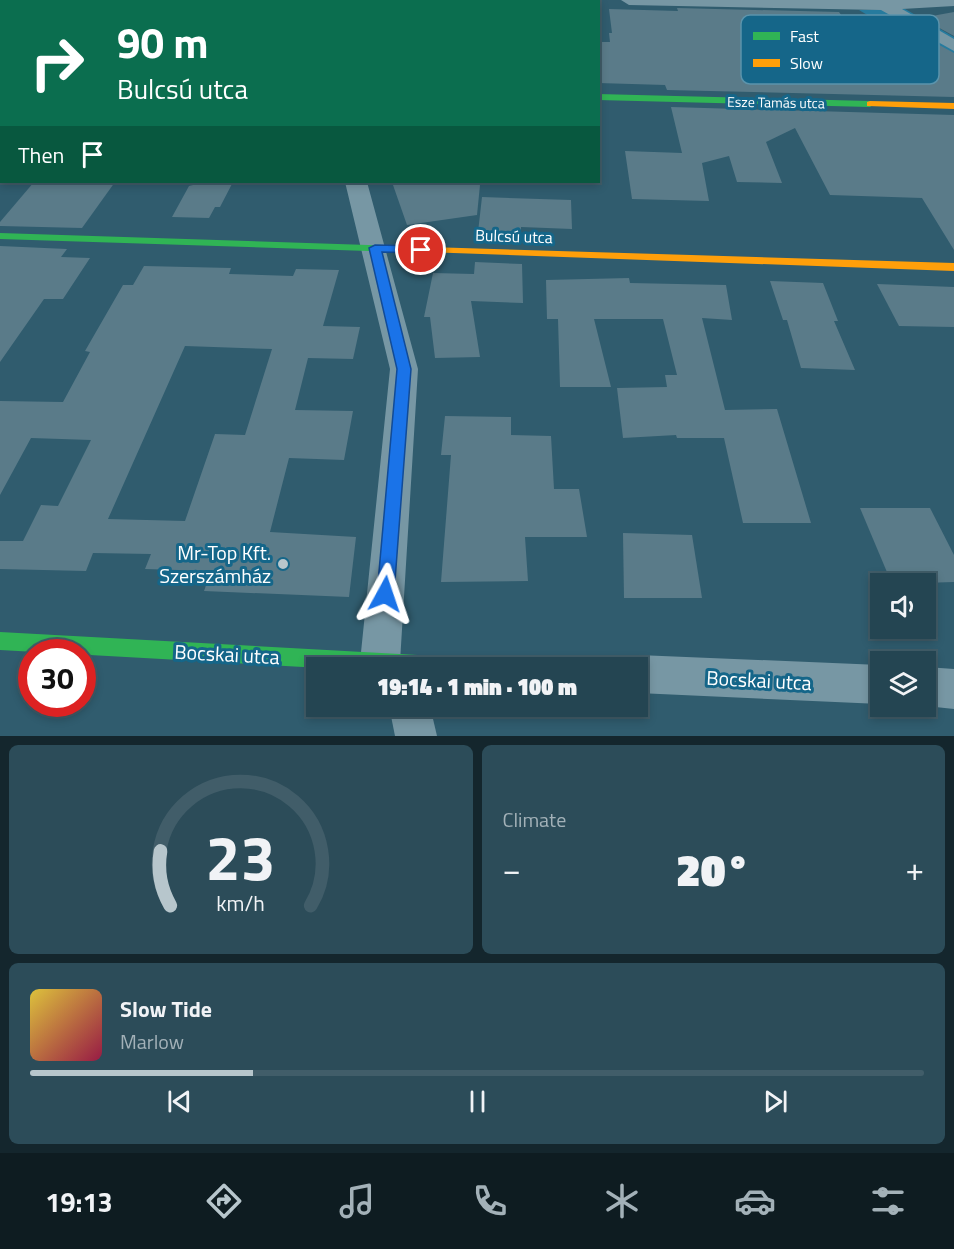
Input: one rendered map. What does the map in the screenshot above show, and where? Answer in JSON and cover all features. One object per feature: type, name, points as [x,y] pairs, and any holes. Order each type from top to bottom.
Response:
[{"type":"street","points":[[629,0],[880,3],[954,1]]},
{"type":"street","points":[[880,3],[901,15]]},
{"type":"street","points":[[939,37],[954,46]]},
{"type":"street","name":"Esze Tamás utca","points":[[600,97],[954,106]]},
{"type":"street","points":[[356,183],[375,248],[404,369],[394,657]]},
{"type":"street","name":"Bulcsú utca","points":[[0,236],[954,267]]},
{"type":"street","name":"Bocskai utca","points":[[0,641],[306,659]]},
{"type":"street","name":"Bocskai utca","points":[[648,674],[870,685]]},
{"type":"street","points":[[936,688],[954,689]]},
{"type":"street","points":[[412,717],[416,736]]},
{"type":"shaded area","points":[[905,9],[916,15],[867,15],[859,10]]},
{"type":"shaded area","points":[[939,28],[954,37],[954,67],[939,58]]},
{"type":"building","points":[[677,8],[839,12],[841,15],[741,15],[741,84],[939,84],[939,45],[954,53],[954,97],[667,90],[665,85],[600,83],[600,42],[610,42],[609,33],[612,33],[609,9],[678,11]]},
{"type":"building","points":[[954,12],[954,36],[939,28],[938,15]]},
{"type":"building","points":[[671,107],[954,115],[954,250],[922,198],[830,195],[795,128],[766,142],[782,183],[737,182],[729,156],[702,163],[709,201],[632,199],[625,151],[682,153]]},
{"type":"building","points":[[33,183],[114,183],[82,228],[0,226],[0,222]]},
{"type":"building","points":[[201,183],[232,183],[220,207],[215,207],[209,218],[172,217],[189,186]]},
{"type":"building","points":[[440,183],[480,185],[477,215],[407,225],[393,185]]},
{"type":"building","points":[[482,197],[571,200],[572,229],[521,227],[521,242],[477,241]]},
{"type":"building","points":[[0,246],[67,249],[61,257],[90,258],[63,299],[44,299],[0,362]]},
{"type":"building","points":[[475,262],[522,264],[523,303],[471,301],[480,357],[435,358],[430,317],[424,317],[433,273],[474,274]]},
{"type":"building","points":[[144,266],[231,268],[229,274],[293,276],[296,269],[339,270],[323,326],[360,327],[353,359],[308,358],[295,410],[353,411],[344,460],[289,458],[270,532],[356,537],[349,597],[204,591],[211,571],[145,569],[151,554],[93,553],[86,571],[0,569],[0,541],[23,541],[41,505],[58,506],[91,440],[31,438],[0,495],[0,401],[63,402],[90,352],[85,351],[123,285],[133,285]],"holes":[[[185,346],[272,349],[245,435],[215,434],[185,521],[108,519]]]},
{"type":"building","points":[[629,278],[630,283],[726,285],[732,320],[702,318],[725,410],[777,409],[811,523],[743,523],[724,438],[677,438],[676,435],[623,438],[617,388],[667,387],[665,375],[677,375],[663,319],[594,319],[611,387],[560,387],[558,319],[547,319],[546,280]]},
{"type":"building","points":[[770,281],[823,283],[838,321],[834,321],[855,370],[801,368],[787,320],[783,320]]},
{"type":"building","points":[[877,284],[954,287],[954,327],[899,326]]},
{"type":"building","points":[[445,416],[511,417],[511,435],[551,436],[554,489],[579,489],[587,537],[525,537],[528,581],[441,582],[451,455],[441,455]]},
{"type":"building","points":[[860,508],[930,508],[954,555],[954,582],[936,583],[936,573],[887,573]]},
{"type":"building","points":[[623,533],[692,535],[702,598],[624,598]]},
{"type":"traffic: fast","points":[[600,97],[870,104]]},
{"type":"traffic: fast","points":[[0,236],[429,250]]},
{"type":"traffic: fast","points":[[0,641],[306,658]]},
{"type":"traffic: slow","points":[[870,104],[954,106]]},
{"type":"traffic: slow","points":[[429,250],[954,267]]},
{"type":"place","name":"Mr-Top Kft. Szerszámház","points":[[283,564]]},
{"type":"route","points":[[385,594],[404,369],[375,248],[421,250]]}]
